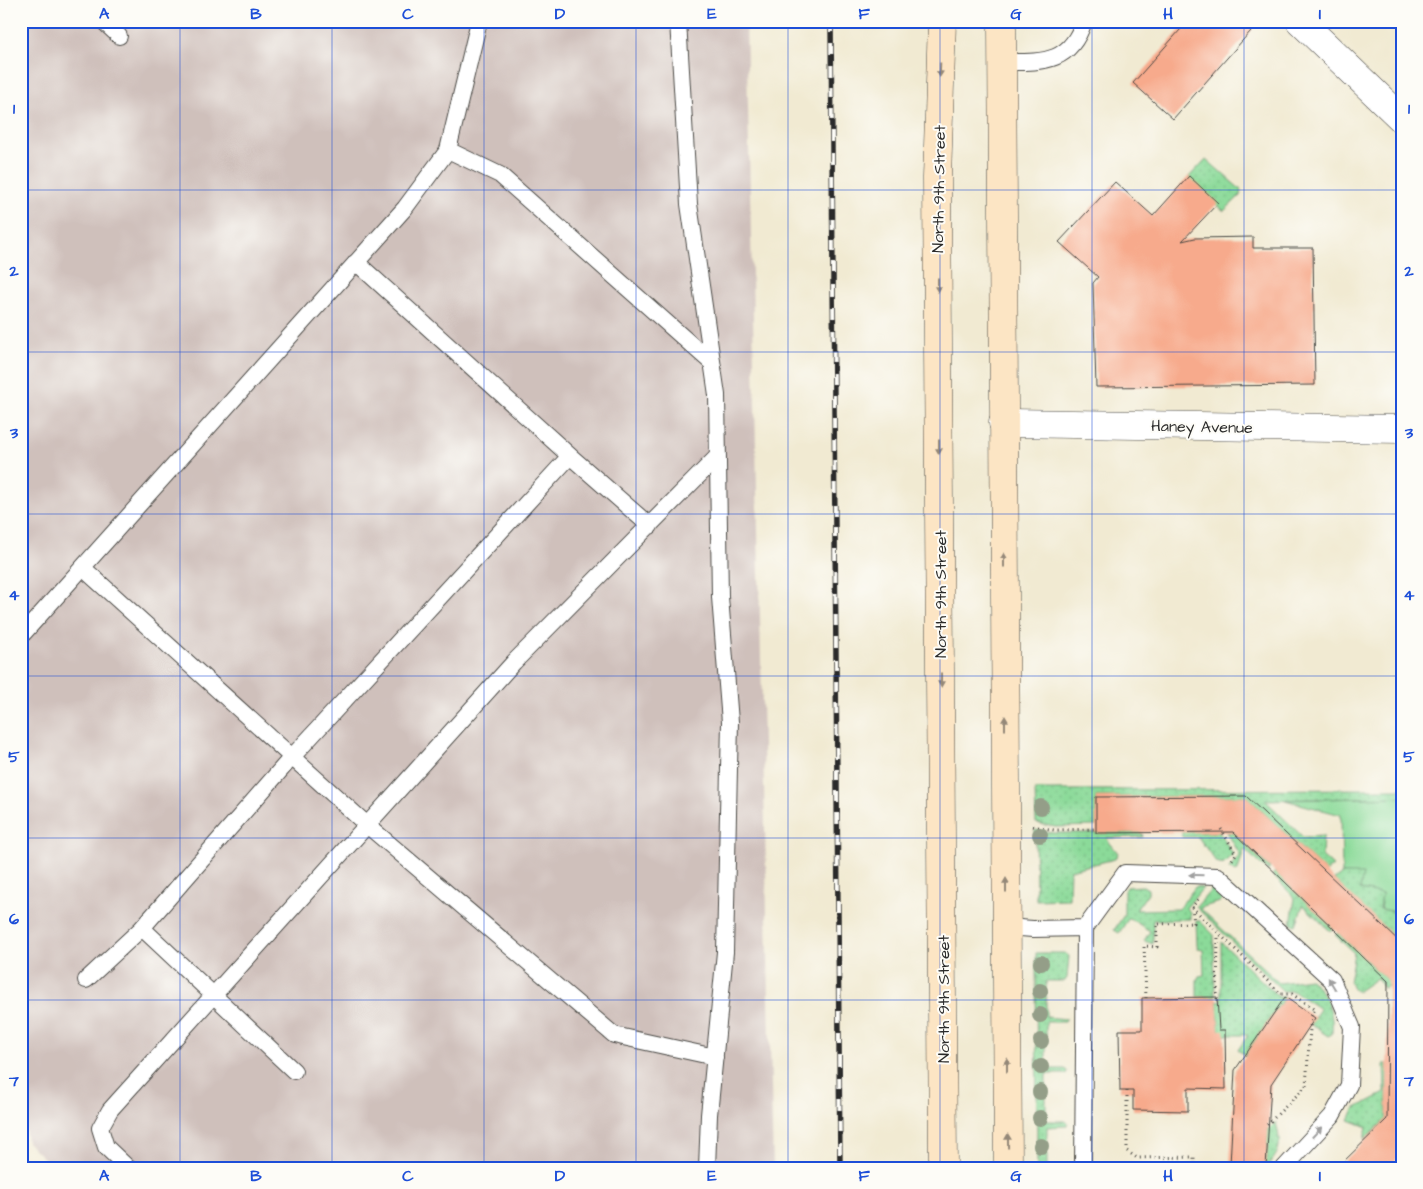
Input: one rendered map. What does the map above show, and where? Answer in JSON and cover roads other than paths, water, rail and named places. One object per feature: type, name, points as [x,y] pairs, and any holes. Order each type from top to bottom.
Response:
[{"type":"street","name":"North 9th Street","points":[[942,21],[937,178],[944,1168]]},
{"type":"street","points":[[1002,21],[1004,62],[1003,423],[1008,1168]]},
{"type":"street","points":[[1004,62],[1018,21]]},
{"type":"street","points":[[1300,21],[1402,119]]},
{"type":"street","name":"Haney Avenue","points":[[1003,423],[1402,429]]},
{"type":"lane","points":[[103,21],[119,36]]},
{"type":"lane","points":[[21,636],[405,208],[448,150],[479,21]]},
{"type":"lane","points":[[678,21],[689,204],[717,395],[720,597],[730,722],[725,952],[709,1115],[707,1168]]},
{"type":"lane","points":[[1004,62],[1037,62],[1062,56],[1074,43],[1084,21]]},
{"type":"lane","points":[[448,150],[500,175],[712,363]]},
{"type":"lane","points":[[356,262],[650,526]]},
{"type":"lane","points":[[86,980],[142,928],[292,757],[570,456]]},
{"type":"lane","points":[[128,1168],[106,1147],[100,1128],[110,1110],[514,662],[718,456]]},
{"type":"lane","points":[[83,568],[367,825],[614,1035],[715,1057]]},
{"type":"lane","points":[[1083,1168],[1085,928],[1125,873],[1218,876],[1332,980],[1352,1027],[1349,1085],[1332,1116],[1284,1168]]},
{"type":"lane","points":[[1006,927],[1033,929],[1085,928]]},
{"type":"lane","points":[[142,928],[294,1071]]},
{"type":"railway","points":[[831,21],[840,1168]]}]
